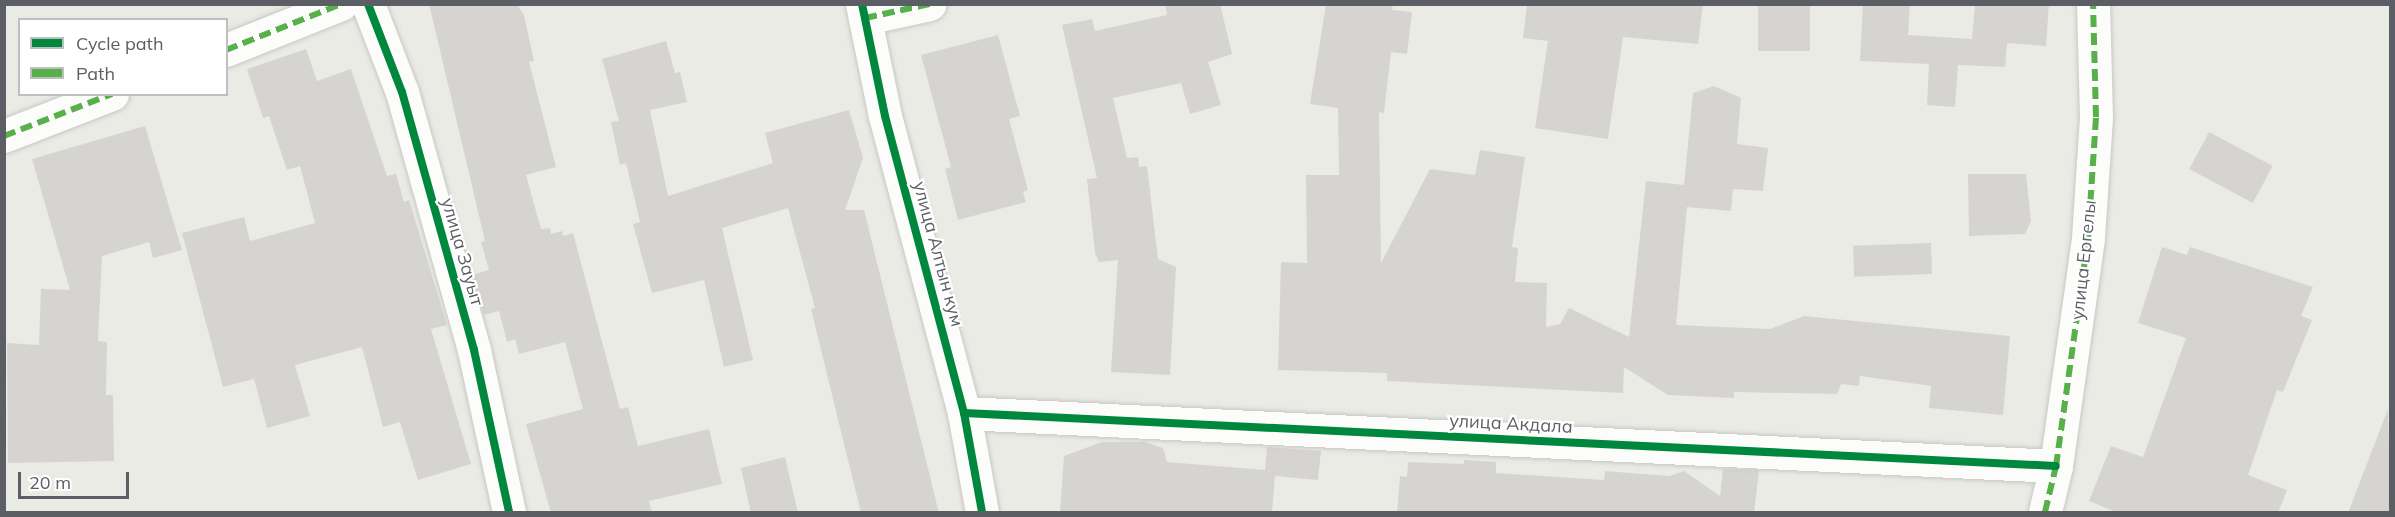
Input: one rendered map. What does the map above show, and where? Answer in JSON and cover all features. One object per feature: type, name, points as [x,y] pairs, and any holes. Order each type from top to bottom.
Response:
[{"type":"street","points":[[228,49],[341,4]]},
{"type":"street","name":"улица Зауыт","points":[[368,4],[402,92],[474,350],[509,513]]},
{"type":"street","points":[[863,11],[930,4]]},
{"type":"street","name":"улица Ергелы","points":[[2045,513],[2056,466],[2088,238],[2096,117],[2093,4]]},
{"type":"street","name":"улица Алтын кум","points":[[863,11],[885,116],[964,413],[982,513]]},
{"type":"street","points":[[4,136],[107,96]]},
{"type":"street","name":"улица Акдала","points":[[964,413],[2056,466]]},
{"type":"building","points":[[429,4],[517,4],[524,15],[534,61],[529,62],[556,167],[526,175],[541,229],[550,228],[551,234],[562,231],[563,236],[573,233],[620,409],[628,407],[638,446],[709,429],[722,484],[649,501],[652,513],[551,513],[526,424],[583,409],[565,342],[519,354],[515,339],[507,342],[499,311],[484,315],[472,275],[489,270],[481,242],[485,241]]},
{"type":"building","points":[[1165,4],[1220,4],[1232,54],[1208,62],[1221,105],[1190,114],[1181,83],[1113,98],[1127,158],[1138,157],[1139,167],[1147,166],[1158,259],[1176,267],[1170,375],[1111,372],[1118,260],[1099,262],[1095,253],[1087,179],[1097,178],[1062,25],[1092,19],[1095,31],[1167,15]]},
{"type":"building","points":[[1326,4],[1393,4],[1392,10],[1412,12],[1407,54],[1391,52],[1384,113],[1379,112],[1381,263],[1430,169],[1475,175],[1480,150],[1525,157],[1512,247],[1518,248],[1515,282],[1547,283],[1546,327],[1560,324],[1569,308],[1629,337],[1646,181],[1684,185],[1693,93],[1714,86],[1741,98],[1737,144],[1768,148],[1763,191],[1733,189],[1731,211],[1687,207],[1676,325],[1770,329],[1804,316],[2010,336],[2003,415],[1929,408],[1931,386],[1860,376],[1859,386],[1841,384],[1837,394],[1734,392],[1734,398],[1668,395],[1624,367],[1623,393],[1387,381],[1387,373],[1278,370],[1281,262],[1307,263],[1306,175],[1339,175],[1338,108],[1310,104]]},
{"type":"building","points":[[1527,4],[1703,4],[1698,44],[1623,37],[1608,139],[1535,128],[1548,41],[1523,38]]},
{"type":"building","points":[[1758,4],[1810,4],[1810,51],[1758,51]]},
{"type":"building","points":[[1863,4],[1910,4],[1908,35],[1972,39],[1975,4],[2049,4],[2046,46],[2007,43],[2005,67],[1958,65],[1955,107],[1927,105],[1929,64],[1860,61]]},
{"type":"building","points":[[998,35],[1020,116],[1009,119],[1028,190],[1023,192],[1026,202],[958,220],[945,169],[951,167],[921,55]]},
{"type":"building","points":[[666,41],[675,73],[680,72],[687,102],[650,110],[668,196],[773,163],[765,133],[849,110],[863,158],[845,210],[864,210],[939,513],[861,513],[811,309],[815,308],[788,208],[722,228],[753,360],[724,367],[704,280],[652,293],[633,224],[640,222],[626,163],[620,165],[611,122],[619,121],[602,59]]},
{"type":"building","points":[[306,49],[317,81],[351,69],[387,176],[396,174],[404,202],[409,200],[447,325],[431,329],[471,464],[418,480],[400,422],[383,427],[362,347],[295,365],[310,416],[267,428],[254,379],[223,387],[182,233],[244,217],[250,241],[315,223],[300,166],[287,170],[269,116],[263,118],[247,69]]},
{"type":"building","points":[[145,126],[182,250],[153,258],[149,242],[102,256],[98,341],[107,342],[106,395],[113,395],[114,461],[8,463],[7,343],[39,345],[41,289],[70,290],[32,159]]},
{"type":"building","points":[[2209,132],[2273,166],[2253,203],[2189,169]]},
{"type":"building","points":[[1968,174],[2026,174],[2031,221],[2025,234],[1969,236]]},
{"type":"building","points":[[1931,243],[1932,274],[1854,277],[1853,246]]},
{"type":"building","points":[[2162,247],[2187,255],[2190,247],[2313,287],[2301,316],[2312,320],[2283,392],[2277,390],[2248,475],[2287,490],[2278,513],[2118,513],[2089,501],[2111,446],[2143,457],[2186,338],[2138,323]]},
{"type":"building","points":[[2388,409],[2391,513],[2348,513]]},
{"type":"building","points":[[1102,442],[1145,442],[1163,448],[1167,462],[1265,470],[1267,447],[1321,451],[1318,480],[1275,476],[1272,513],[1060,513],[1064,456]]},
{"type":"building","points":[[785,457],[798,513],[751,513],[741,468]]},
{"type":"building","points":[[1464,460],[1496,462],[1496,473],[1604,480],[1605,471],[1669,476],[1684,471],[1720,496],[1723,469],[1759,470],[1754,513],[1397,513],[1400,476],[1407,477],[1408,462],[1464,464]]},
{"type":"marked path","points":[[228,49],[341,4]]},
{"type":"marked path","points":[[865,18],[930,4]]},
{"type":"marked path","points":[[2045,512],[2056,466],[2088,238],[2096,117],[2093,4]]},
{"type":"marked path","points":[[4,136],[107,96]]},
{"type":"cycle path","points":[[368,4],[402,92],[474,350],[509,512]]},
{"type":"cycle path","points":[[862,4],[885,116],[964,413],[982,512]]},
{"type":"cycle path","points":[[964,413],[2056,466]]}]
